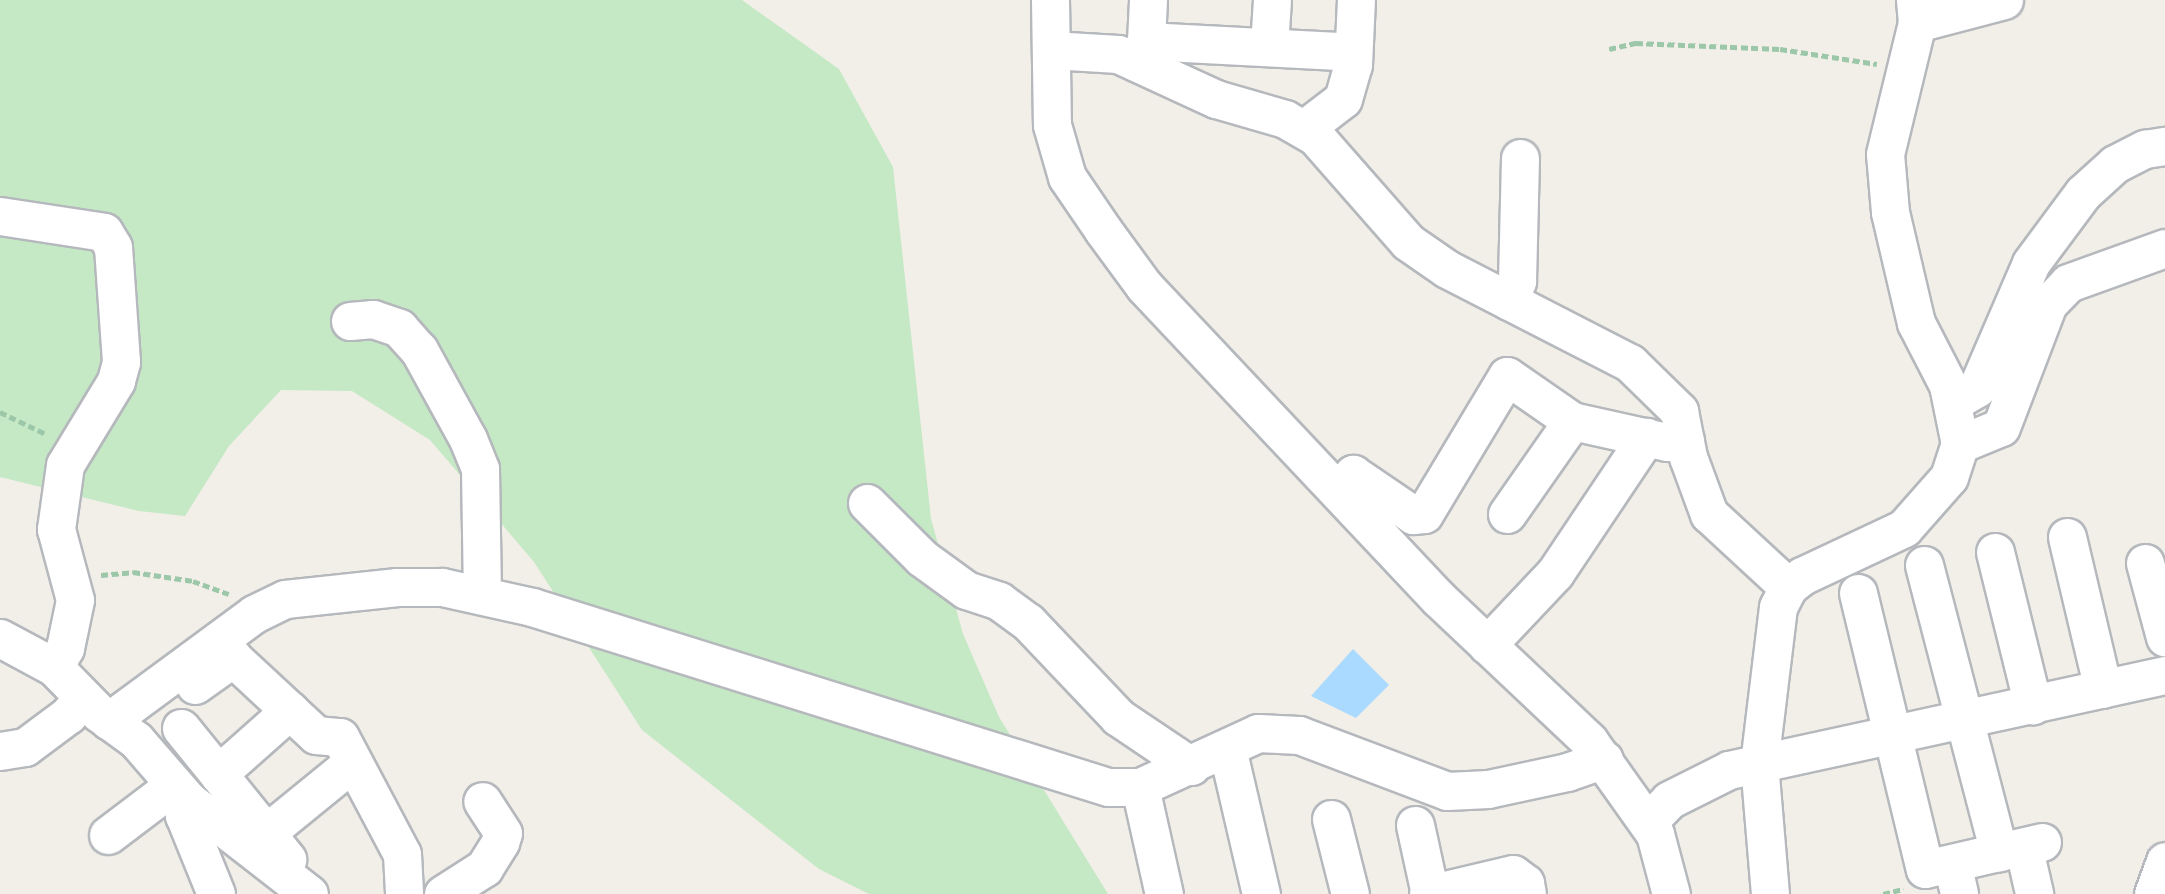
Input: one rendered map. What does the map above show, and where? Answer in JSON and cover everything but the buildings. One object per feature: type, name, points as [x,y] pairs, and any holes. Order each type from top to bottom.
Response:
[{"type":"street","points":[[1050,0],[1052,125],[1067,177],[1144,286],[1487,645],[1604,759],[1648,822],[1671,894]]},
{"type":"street","points":[[1141,52],[1148,0]]},
{"type":"street","points":[[1269,46],[1272,0]]},
{"type":"street","points":[[1304,129],[1343,99],[1353,52],[1356,0]]},
{"type":"street","points":[[1770,894],[1759,764],[1770,655],[1778,607],[1788,587],[1802,576],[1903,528],[1949,477],[1960,444],[1953,402],[1916,323],[1890,212],[1885,154],[1916,11],[2004,0]]},
{"type":"street","points":[[1051,50],[1118,54],[1269,46],[1353,52]]},
{"type":"street","points":[[1141,52],[1216,99],[1285,119],[1304,129],[1315,136],[1408,242],[1447,269],[1630,363],[1679,411],[1685,440],[1709,514],[1788,587]]},
{"type":"street","points":[[1953,402],[1977,388],[2031,263],[2083,193],[2115,164],[2145,149],[2165,146]]},
{"type":"street","points":[[1509,301],[1517,281],[1520,158]]},
{"type":"street","points":[[0,216],[104,232],[113,247],[121,362],[116,381],[67,461],[56,529],[75,600],[65,648],[54,667]]},
{"type":"street","points":[[1960,444],[2001,427],[2049,304],[2068,283],[2163,259]]},
{"type":"street","points":[[350,321],[373,319],[399,328],[419,350],[468,439],[480,469],[482,594]]},
{"type":"street","points":[[1337,490],[1353,474],[1413,515],[1424,514],[1507,376],[1572,421],[1646,438],[1685,440]]},
{"type":"street","points":[[1507,514],[1572,421]]},
{"type":"street","points":[[1487,645],[1555,573],[1646,438]]},
{"type":"street","points":[[867,503],[922,558],[966,590],[999,601],[1028,622],[1118,717],[1191,766]]},
{"type":"street","points":[[2067,537],[2103,689]]},
{"type":"street","points":[[1995,552],[2033,705]]},
{"type":"street","points":[[2145,563],[2165,637]]},
{"type":"street","points":[[1924,565],[1965,720],[2022,851],[2034,894]]},
{"type":"street","points":[[105,717],[265,608],[285,599],[397,587],[442,587],[482,594],[1108,787],[1140,787],[1191,766],[1258,733],[1299,734],[1447,791],[1488,789],[1567,772],[1604,759]]},
{"type":"street","points":[[1858,593],[1925,869],[2022,851]]},
{"type":"street","points":[[0,638],[54,667],[181,792],[303,890]]},
{"type":"street","points":[[0,751],[25,747],[68,715],[105,717],[233,658],[316,735],[340,737],[402,854],[404,894]]},
{"type":"street","points":[[1648,822],[1669,800],[1729,769],[2165,675]]},
{"type":"street","points":[[218,774],[290,710]]},
{"type":"street","points":[[181,728],[300,876],[303,890]]},
{"type":"street","points":[[1227,748],[1261,894]]},
{"type":"street","points":[[266,833],[353,762]]},
{"type":"street","points":[[1140,787],[1164,894]]},
{"type":"street","points":[[108,835],[181,792]]},
{"type":"street","points":[[181,792],[184,815],[216,894]]},
{"type":"street","points":[[443,894],[484,868],[500,842],[503,833],[482,801]]},
{"type":"street","points":[[1331,820],[1350,894]]},
{"type":"street","points":[[1415,825],[1434,893],[1513,874],[1525,883],[1527,894]]},
{"type":"street","points":[[2153,894],[2165,862]]},
{"type":"path","points":[[1609,48],[1636,43],[1780,49],[1905,69]]},
{"type":"path","points":[[0,412],[44,431],[67,461]]},
{"type":"path","points":[[71,585],[96,576],[133,572],[193,581],[265,608]]},
{"type":"green space","points":[[0,0],[742,0],[839,69],[893,167],[931,519],[963,634],[999,717],[1108,894],[869,894],[819,869],[642,730],[534,562],[430,440],[352,391],[281,390],[229,446],[185,516],[139,511],[0,477]]},
{"type":"water","points":[[1353,649],[1389,685],[1356,718],[1311,696]]}]
